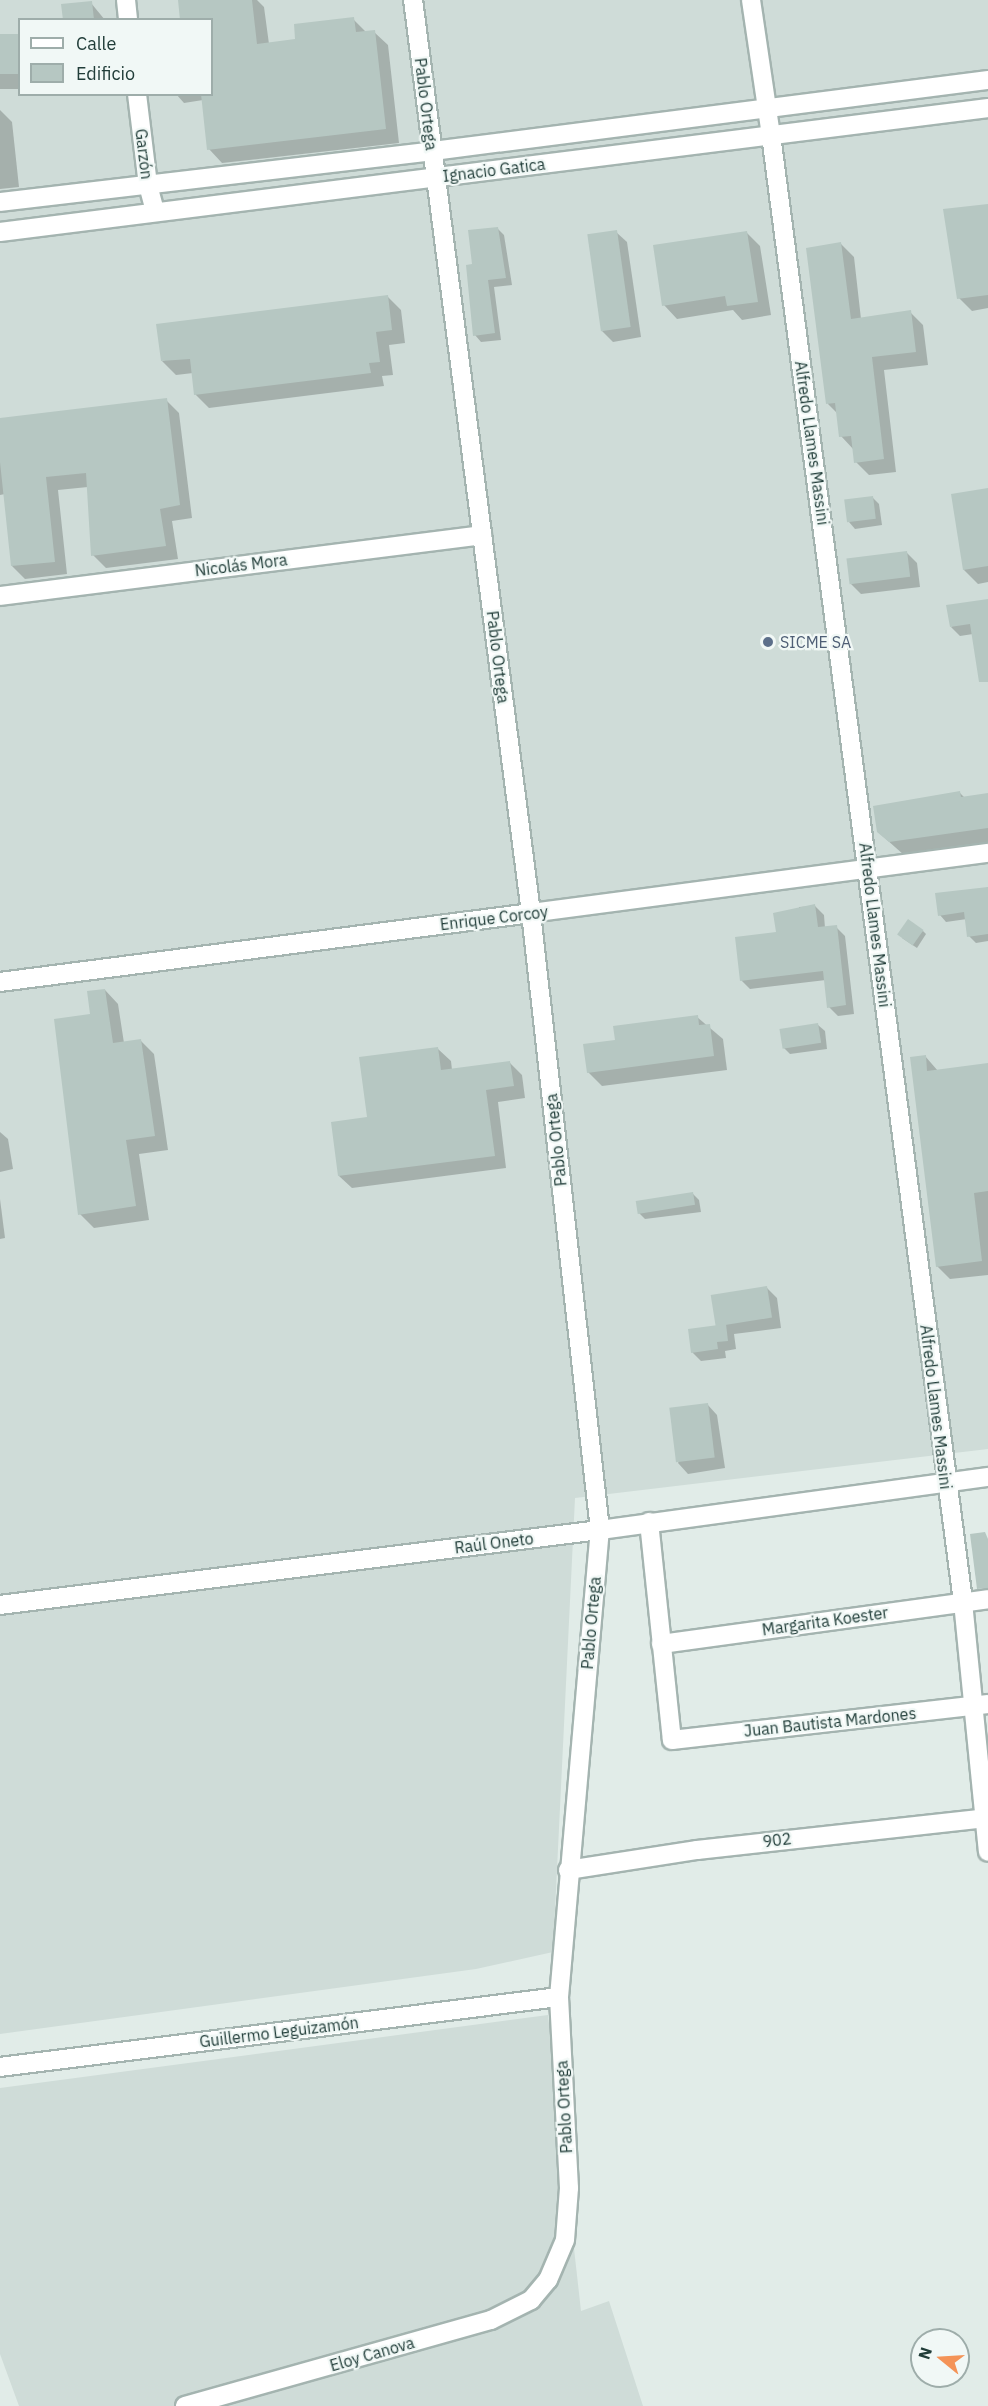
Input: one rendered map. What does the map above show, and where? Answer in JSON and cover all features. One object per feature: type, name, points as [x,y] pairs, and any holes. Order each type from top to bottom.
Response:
[{"type":"street","points":[[126,0],[128,18]]},
{"type":"street","name":"Pablo Ortega","points":[[413,0],[531,913],[600,1530],[568,1870],[559,1997],[569,2188],[565,2240],[548,2280]]},
{"type":"street","name":"Alfredo Llames Massini","points":[[751,0],[771,135],[868,869],[945,1482],[980,1705],[988,1851]]},
{"type":"street","name":"Ignacio Gatica","points":[[0,202],[433,152],[988,80]]},
{"type":"street","name":"Garzón","points":[[137,96],[148,185],[154,212]]},
{"type":"street","name":"Ignacio Gatica","points":[[0,232],[988,108]]},
{"type":"street","name":"Nicolás Mora","points":[[0,596],[482,535]]},
{"type":"street","name":"Enrique Corcoy","points":[[0,982],[988,853]]},
{"type":"street","name":"Raúl Oneto","points":[[0,1605],[600,1530],[988,1477]]},
{"type":"street","points":[[648,1522],[661,1644]]},
{"type":"street","name":"Margarita Koester","points":[[661,1644],[988,1599]]},
{"type":"street","name":"Juan Bautista Mardones","points":[[661,1644],[672,1740],[980,1705]]},
{"type":"street","name":"902","points":[[568,1870],[805,1836],[986,1818]]},
{"type":"street","name":"Guillermo Leguizamón","points":[[0,2067],[559,1997]]},
{"type":"street","name":"Eloy Canova","points":[[184,2406],[491,2320],[531,2301],[548,2280]]},
{"type":"shaded area","points":[[0,0],[988,0],[988,1449],[575,1498],[553,1952],[476,1969],[0,2034]]},
{"type":"shaded area","points":[[548,2015],[581,2311],[609,2301],[643,2406],[19,2406],[0,2354],[0,2088]]},
{"type":"building","points":[[178,0],[252,0],[257,44],[295,39],[294,24],[354,17],[356,32],[375,30],[386,129],[207,150],[201,96],[213,96],[213,18],[180,18]]},
{"type":"building","points":[[92,1],[94,18],[63,18],[61,4]]},
{"type":"building","points":[[0,34],[18,34],[18,74],[0,74]]},
{"type":"building","points":[[988,204],[988,295],[957,299],[943,209]]},
{"type":"building","points":[[498,227],[506,278],[488,280],[495,333],[473,336],[466,265],[472,264],[468,230]]},
{"type":"building","points":[[617,230],[631,327],[601,331],[587,234]]},
{"type":"building","points":[[747,231],[758,302],[727,306],[725,296],[662,306],[653,245]]},
{"type":"building","points":[[841,242],[851,319],[911,310],[916,352],[872,357],[884,459],[854,463],[851,436],[839,437],[835,403],[826,404],[806,248]]},
{"type":"building","points":[[388,295],[392,330],[376,332],[380,362],[369,363],[371,373],[194,395],[190,359],[161,361],[156,324]]},
{"type":"building","points":[[167,398],[180,505],[160,509],[166,546],[91,556],[86,473],[46,477],[55,562],[11,566],[0,462],[0,418]]},
{"type":"building","points":[[988,488],[988,566],[963,570],[951,494]]},
{"type":"building","points":[[873,496],[876,519],[847,522],[844,500]]},
{"type":"building","points":[[907,551],[910,577],[850,584],[846,558]]},
{"type":"building","points":[[988,599],[988,682],[979,682],[970,624],[950,627],[946,605]]},
{"type":"building","points":[[960,791],[961,797],[988,793],[988,828],[889,842],[877,832],[873,806]]},
{"type":"building","points":[[988,887],[988,934],[967,937],[964,912],[938,916],[935,893]]},
{"type":"building","points":[[815,904],[818,927],[837,925],[846,1005],[827,1008],[823,971],[740,981],[735,937],[776,932],[773,913]]},
{"type":"building","points":[[908,919],[924,930],[913,945],[897,935]]},
{"type":"building","points":[[105,989],[113,1043],[141,1039],[155,1136],[126,1140],[136,1206],[78,1215],[54,1019],[90,1014],[87,991]]},
{"type":"building","points":[[698,1015],[699,1025],[710,1024],[714,1056],[587,1073],[583,1044],[615,1040],[613,1026]]},
{"type":"building","points":[[818,1023],[821,1043],[783,1049],[779,1029]]},
{"type":"building","points":[[438,1047],[441,1070],[510,1061],[514,1086],[486,1090],[495,1156],[338,1176],[331,1122],[367,1117],[359,1057]]},
{"type":"building","points":[[926,1055],[927,1071],[988,1063],[988,1191],[974,1193],[982,1261],[936,1267],[910,1057]]},
{"type":"building","points":[[693,1192],[695,1205],[638,1214],[636,1201]]},
{"type":"building","points":[[767,1286],[772,1318],[716,1327],[711,1295]]},
{"type":"building","points":[[726,1324],[728,1341],[717,1342],[718,1349],[691,1353],[688,1329]]},
{"type":"building","points":[[708,1403],[715,1458],[676,1462],[669,1408]]},
{"type":"building","points":[[985,1532],[988,1539],[988,1588],[977,1589],[970,1534]]},
{"type":"place","name":"SICME SA","points":[[768,642]]}]
